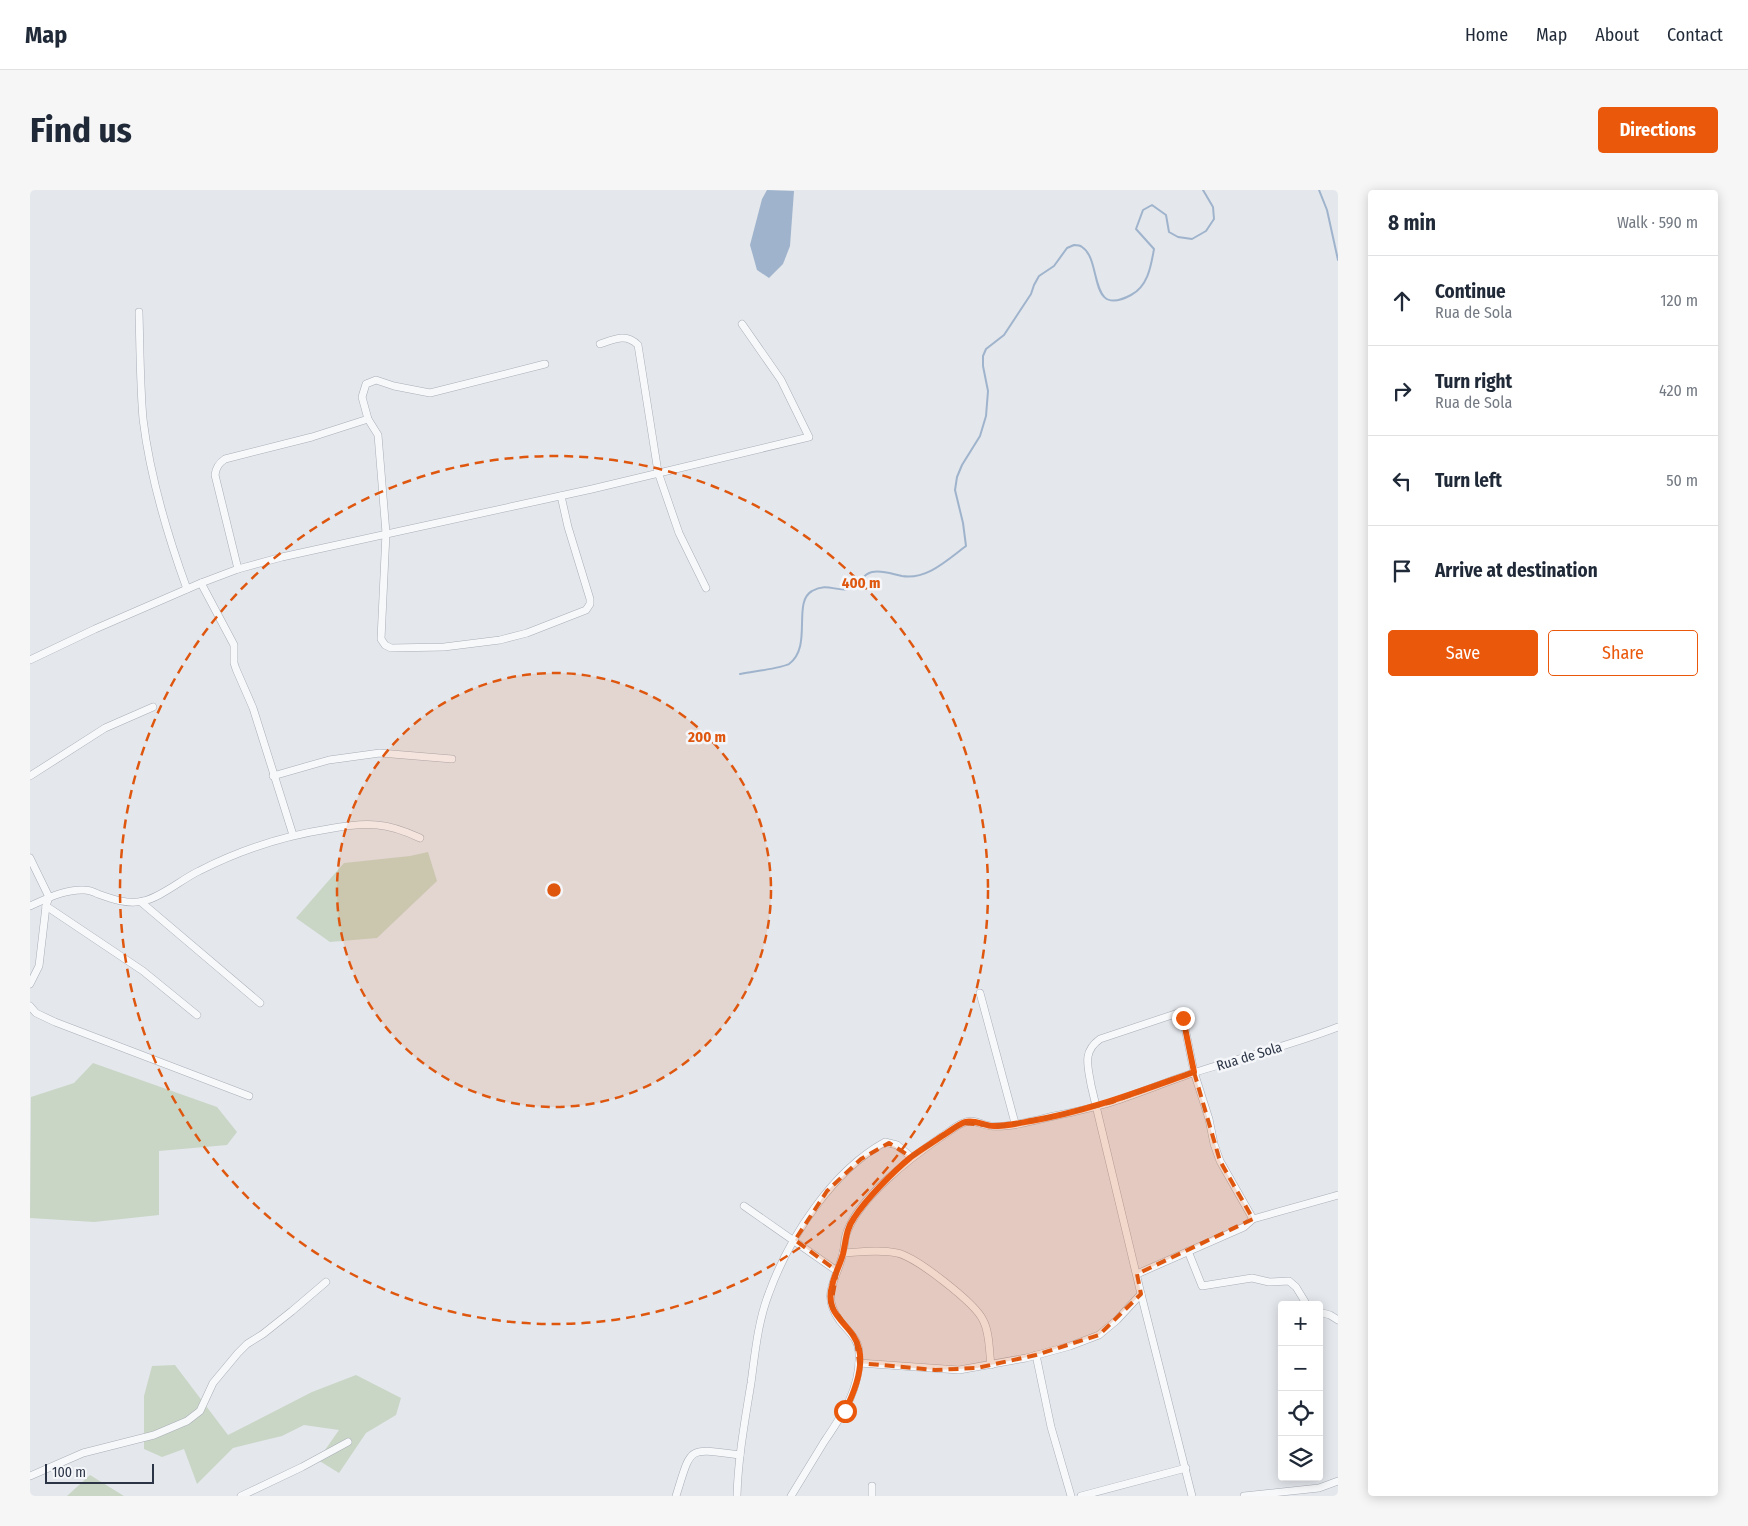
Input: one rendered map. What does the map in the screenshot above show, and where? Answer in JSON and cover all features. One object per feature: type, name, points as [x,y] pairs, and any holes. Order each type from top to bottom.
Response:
[{"type":"street","points":[[139,312],[143,420],[153,478],[171,545],[187,589]]},
{"type":"street","points":[[30,660],[187,589],[238,569],[386,533],[562,496],[809,437],[781,380],[742,324]]},
{"type":"street","points":[[600,344],[616,338],[623,338],[632,339],[638,345],[658,472],[679,533],[706,588]]},
{"type":"street","points":[[545,364],[430,393],[394,386],[376,380],[366,384],[362,397],[368,419],[378,435],[386,533],[381,640],[385,645],[391,648],[444,648],[500,640],[527,633],[584,612],[589,608],[590,600],[568,526],[562,496]]},
{"type":"street","points":[[238,569],[215,475],[215,470],[221,461],[312,437],[368,419]]},
{"type":"street","points":[[201,583],[234,644],[236,670],[255,716],[293,835]]},
{"type":"street","points":[[30,776],[105,728],[153,707]]},
{"type":"street","points":[[273,776],[329,760],[380,753],[452,759]]},
{"type":"street","points":[[30,906],[49,898],[85,890],[130,902],[141,902],[153,898],[185,877],[204,868],[244,851],[293,835],[364,824],[379,825],[403,831],[420,838]]},
{"type":"street","points":[[30,858],[49,898],[46,906],[39,966],[30,984]]},
{"type":"street","points":[[141,902],[260,1003]]},
{"type":"street","points":[[46,906],[143,971],[197,1015]]},
{"type":"street","points":[[980,993],[1015,1123]]},
{"type":"street","points":[[30,1006],[36,1013],[55,1022],[249,1096]]},
{"type":"street","points":[[1192,1496],[1141,1294],[1097,1106],[1087,1059],[1088,1052],[1093,1044],[1100,1039],[1178,1013],[1183,1018],[1194,1072],[1209,1119],[1214,1144],[1220,1161],[1253,1219]]},
{"type":"street","name":"Rua de Sola","points":[[791,1496],[845,1411],[856,1386],[860,1363],[856,1340],[842,1323],[831,1305],[831,1288],[843,1253],[846,1236],[853,1218],[886,1181],[911,1157],[962,1123],[973,1121],[993,1126],[1048,1118],[1097,1106],[1194,1072],[1294,1043],[1338,1027]]},
{"type":"street","points":[[737,1496],[740,1455],[752,1370],[763,1315],[769,1292],[795,1240],[812,1210],[827,1191],[872,1151],[890,1142],[897,1145],[911,1157]]},
{"type":"street","points":[[1137,1274],[1244,1226],[1253,1219],[1338,1194]]},
{"type":"street","points":[[744,1206],[795,1240],[836,1271]]},
{"type":"street","points":[[1188,1251],[1202,1286],[1252,1278],[1269,1282],[1289,1281],[1296,1287],[1305,1301]]},
{"type":"street","points":[[843,1253],[889,1252],[904,1255],[918,1262],[972,1305],[980,1315],[986,1329],[991,1365]]},
{"type":"street","points":[[30,1476],[83,1453],[154,1435],[187,1421],[200,1412],[212,1383],[238,1353],[326,1282]]},
{"type":"street","points":[[860,1363],[959,1370],[1036,1355],[1099,1335],[1117,1320],[1141,1294]]},
{"type":"street","points":[[1323,1313],[1330,1314],[1338,1320]]},
{"type":"street","points":[[1036,1355],[1051,1428],[1071,1496]]},
{"type":"street","points":[[241,1496],[302,1467],[348,1442]]},
{"type":"street","points":[[676,1496],[691,1454],[703,1450],[740,1455]]},
{"type":"street","points":[[1081,1496],[1186,1468]]},
{"type":"street","points":[[1244,1496],[1319,1488],[1338,1481]]},
{"type":"street","points":[[872,1486],[872,1496]]},
{"type":"highlighted area","points":[[1194,1072],[1220,1161],[1253,1219],[1137,1274],[1141,1294],[1099,1335],[1036,1355],[977,1368],[935,1370],[859,1363],[856,1340],[831,1305],[837,1271],[795,1240],[827,1191],[861,1159],[889,1143],[911,1157],[962,1123],[1001,1126],[1056,1116],[1112,1102]]},
{"type":"green space","points":[[428,852],[437,881],[377,938],[330,942],[296,918],[344,863],[410,856]]},
{"type":"green space","points":[[93,1063],[217,1107],[237,1132],[227,1145],[159,1151],[159,1215],[94,1222],[30,1218],[31,1097],[74,1083]]},
{"type":"green space","points":[[175,1365],[228,1435],[312,1392],[356,1375],[401,1398],[396,1415],[366,1433],[339,1473],[318,1460],[339,1430],[304,1425],[282,1436],[233,1448],[197,1484],[184,1449],[162,1457],[144,1449],[144,1396],[152,1366]]},
{"type":"green space","points":[[90,1475],[124,1496],[67,1496]]},
{"type":"water","points":[[767,190],[794,191],[790,246],[783,264],[769,278],[757,270],[750,245],[762,199]]},
{"type":"waterway","points":[[740,674],[789,664],[796,656],[800,647],[803,605],[806,597],[817,588],[827,587],[844,590],[852,588],[865,575],[872,572],[884,572],[902,576],[920,575],[944,563],[966,546],[955,490],[957,477],[962,465],[980,436],[986,416],[988,391],[983,366],[983,356],[986,349],[1004,335],[1031,294],[1039,276],[1054,266],[1067,248],[1074,245],[1081,246],[1088,254],[1098,285],[1102,294],[1108,299],[1117,300],[1137,291],[1148,275],[1154,249],[1136,229],[1143,210],[1152,205],[1166,215],[1169,232],[1178,237],[1192,239],[1206,231],[1214,219],[1213,207],[1203,190]]},
{"type":"waterway","points":[[1319,190],[1327,210],[1338,260]]},
{"type":"route","points":[[845,1411],[856,1386],[860,1363],[859,1350],[856,1340],[835,1313],[831,1305],[830,1296],[843,1253],[848,1228],[863,1205],[911,1157],[962,1123],[973,1121],[990,1126],[1001,1126],[1056,1116],[1112,1102],[1194,1072],[1183,1018]]}]
